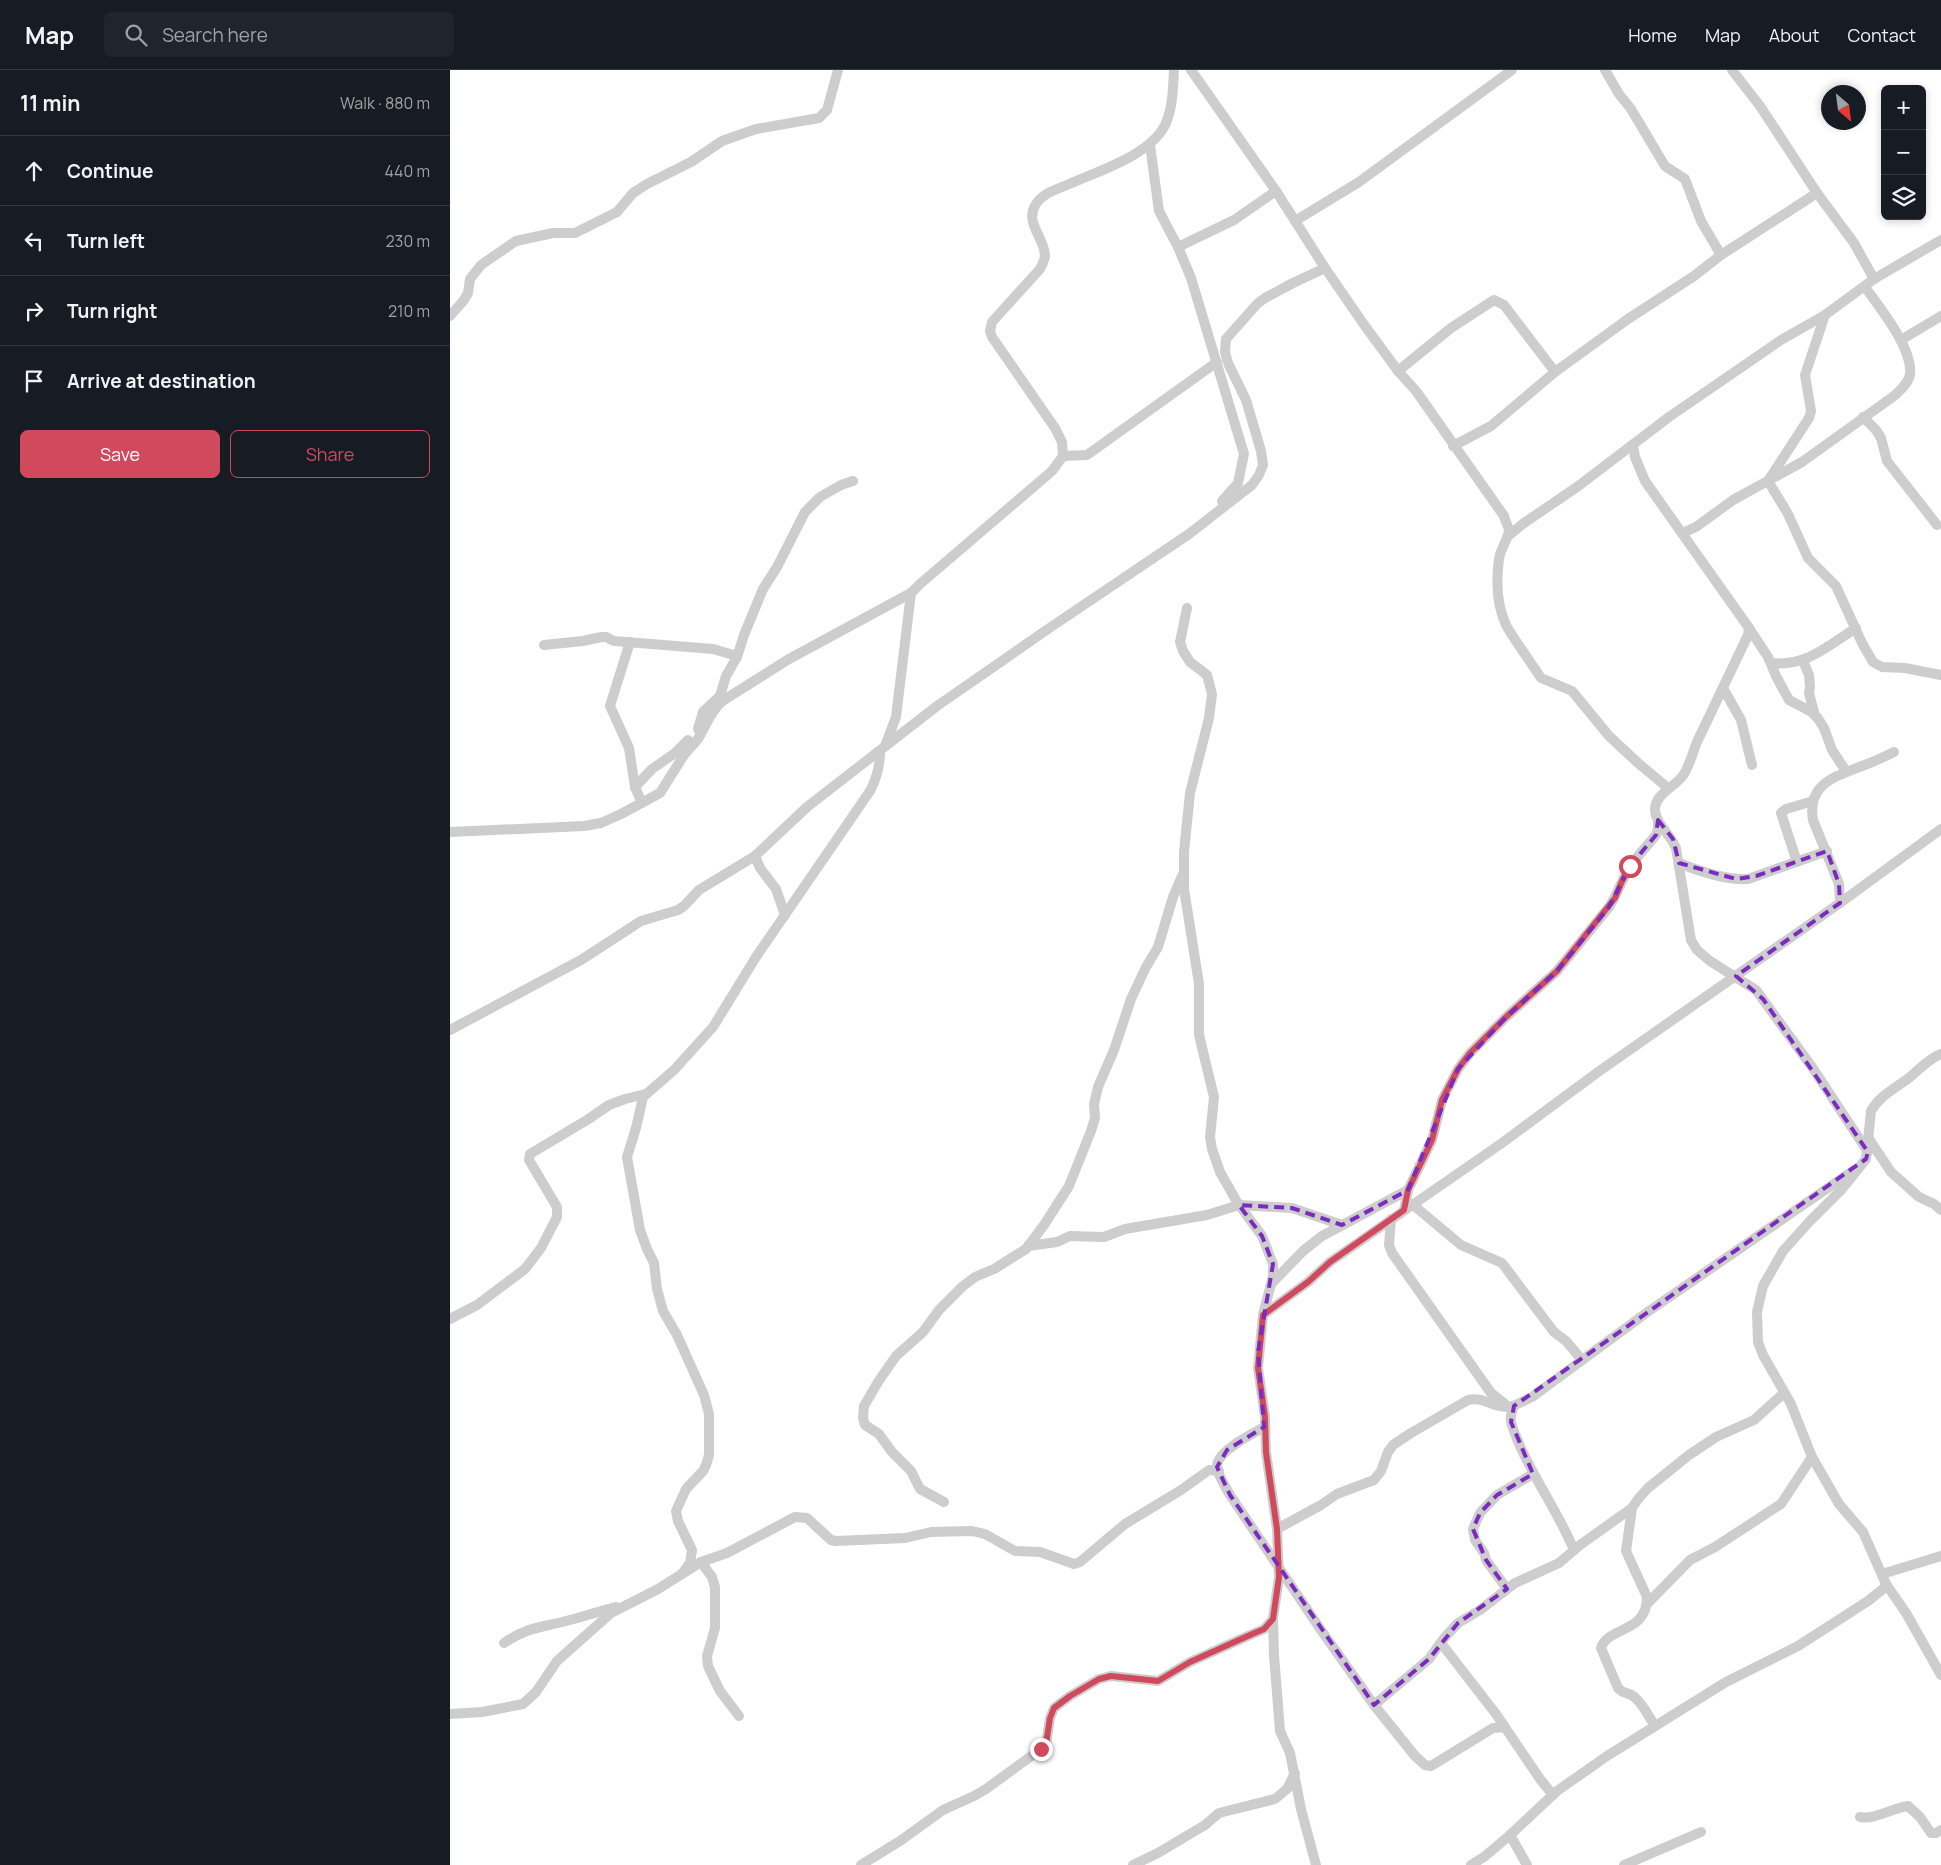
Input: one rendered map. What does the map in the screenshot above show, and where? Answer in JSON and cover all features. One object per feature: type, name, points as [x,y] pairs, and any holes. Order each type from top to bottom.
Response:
[{"type":"street","points":[[450,316],[464,300],[468,293],[470,279],[481,265],[516,241],[553,233],[575,233],[618,212],[633,194],[641,188],[691,162],[722,141],[780,124],[819,118],[826,110],[838,70]]},
{"type":"street","points":[[450,832],[584,826],[601,823],[660,793],[684,755],[698,739],[719,704],[789,659],[912,593],[1052,470],[1063,456],[1062,442],[1055,428],[992,337],[990,327],[992,322],[1040,269],[1042,264],[1045,253],[1032,222],[1034,206],[1041,196],[1122,160],[1150,145],[1165,124],[1171,103],[1174,70]]},
{"type":"street","points":[[1192,70],[1276,191],[1325,268],[1398,371],[1416,391],[1504,516],[1509,530],[1508,536]]},
{"type":"street","points":[[1295,221],[1359,182],[1512,70]]},
{"type":"street","points":[[1605,70],[1665,166],[1685,179],[1701,221],[1721,255]]},
{"type":"street","points":[[1732,70],[1766,114],[1817,193],[1854,243],[1874,280]]},
{"type":"street","points":[[1150,145],[1159,211],[1178,247],[1191,278],[1204,327],[1217,362],[1244,454],[1241,475],[1235,488],[1189,534]]},
{"type":"street","points":[[1178,247],[1234,220],[1276,191]]},
{"type":"street","points":[[1454,446],[1491,426],[1555,372],[1628,319],[1694,276],[1721,255],[1817,193]]},
{"type":"street","points":[[1668,788],[1609,736],[1572,691],[1541,678],[1507,626],[1500,603],[1497,583],[1502,546],[1508,536],[1524,523],[1577,487],[1669,417],[1781,340],[1825,315],[1874,280],[1941,240]]},
{"type":"street","points":[[450,1030],[581,960],[641,921],[678,910],[684,906],[699,890],[754,856],[807,807],[944,701],[1189,534],[1252,485],[1263,465],[1261,451],[1246,400],[1228,363],[1225,352],[1226,339],[1258,304],[1266,298],[1292,282],[1325,268]]},
{"type":"street","points":[[1682,533],[1696,528],[1733,500],[1802,462],[1894,396],[1905,385],[1910,375],[1909,365],[1901,340],[1865,287]]},
{"type":"street","points":[[1398,371],[1451,328],[1494,300],[1504,305],[1555,372]]},
{"type":"street","points":[[1768,481],[1809,418],[1811,410],[1805,375],[1825,315]]},
{"type":"street","points":[[1901,340],[1941,316]]},
{"type":"street","points":[[1063,456],[1087,455],[1217,362]]},
{"type":"street","points":[[1863,417],[1881,438],[1887,461],[1937,525]]},
{"type":"street","points":[[1633,445],[1635,457],[1645,481],[1760,644],[1790,700],[1815,716],[1824,728],[1832,750],[1846,771]]},
{"type":"street","points":[[635,787],[652,769],[681,748],[697,730],[703,712],[720,696],[726,676],[737,656],[763,589],[777,568],[805,512],[820,497],[841,485],[853,481]]},
{"type":"street","points":[[1768,481],[1788,514],[1808,558],[1836,586],[1868,656],[1877,665],[1882,667],[1905,668],[1941,675]]},
{"type":"street","points":[[1504,516],[1512,521],[1524,523]]},
{"type":"street","points":[[682,1574],[690,1563],[692,1550],[678,1521],[676,1511],[686,1489],[703,1471],[706,1465],[710,1423],[704,1395],[677,1335],[663,1311],[657,1289],[654,1263],[646,1248],[640,1230],[627,1157],[636,1128],[641,1100],[674,1070],[713,1026],[756,956],[870,791],[877,778],[882,750],[896,717],[912,593]]},
{"type":"street","points":[[1187,608],[1180,642],[1190,662],[1207,675],[1212,694],[1209,718],[1190,794],[1182,875],[1199,984],[1199,1036],[1214,1097],[1210,1137],[1212,1149],[1220,1172],[1239,1205],[1262,1236],[1273,1264],[1271,1284],[1263,1315],[1258,1368],[1265,1417],[1266,1452],[1277,1529],[1279,1577],[1273,1619],[1280,1731],[1290,1753],[1300,1809],[1316,1865]]},
{"type":"street","points":[[1408,1207],[1408,1190],[1432,1140],[1442,1100],[1458,1069],[1470,1053],[1506,1017],[1557,971],[1615,898],[1630,866],[1656,835],[1658,820],[1656,805],[1668,788],[1685,773],[1748,635],[1748,628]]},
{"type":"street","points":[[1771,663],[1785,664],[1803,660],[1856,628]]},
{"type":"street","points":[[544,645],[606,637],[614,642],[713,650],[737,656]]},
{"type":"street","points":[[630,642],[610,706],[628,748],[635,787],[642,803]]},
{"type":"street","points":[[1803,660],[1809,675],[1809,693],[1815,716]]},
{"type":"street","points":[[1723,688],[1741,720],[1752,765]]},
{"type":"street","points":[[1840,903],[1839,884],[1813,820],[1813,801],[1816,792],[1821,786],[1846,771],[1894,752]]},
{"type":"street","points":[[1797,862],[1781,813],[1786,809],[1813,801]]},
{"type":"street","points":[[1658,820],[1672,839],[1679,863],[1687,924],[1693,945],[1710,961],[1756,990],[1812,1067],[1868,1152]]},
{"type":"street","points":[[1263,1315],[1308,1282],[1330,1262],[1502,1143],[1598,1072],[1840,903],[1941,829]]},
{"type":"street","points":[[1679,863],[1698,870],[1736,879],[1748,878],[1827,851]]},
{"type":"street","points":[[754,856],[760,868],[776,889],[785,915]]},
{"type":"street","points":[[944,1502],[920,1489],[911,1471],[892,1452],[879,1434],[866,1425],[863,1418],[864,1406],[896,1356],[923,1332],[939,1310],[963,1286],[975,1277],[994,1269],[1028,1246],[1069,1186],[1095,1118],[1094,1104],[1098,1087],[1114,1050],[1131,999],[1158,947],[1173,897],[1182,875]]},
{"type":"street","points":[[1941,1054],[1927,1061],[1909,1078],[1876,1102],[1871,1111],[1866,1159],[1841,1190],[1783,1251],[1763,1286],[1757,1312],[1758,1342],[1763,1355],[1791,1404],[1812,1457],[1839,1504],[1863,1532],[1884,1579],[1906,1613],[1941,1675]]},
{"type":"street","points":[[450,1319],[477,1305],[525,1269],[540,1248],[557,1218],[556,1208],[529,1160],[530,1154],[609,1105],[646,1094]]},
{"type":"street","points":[[1869,1139],[1891,1172],[1919,1197],[1934,1204],[1941,1210]]},
{"type":"street","points":[[1277,1529],[1321,1506],[1337,1494],[1374,1480],[1381,1471],[1388,1452],[1393,1445],[1468,1400],[1474,1398],[1496,1406],[1512,1406],[1532,1397],[1798,1207],[1863,1164]]},
{"type":"street","points":[[1271,1284],[1313,1242],[1408,1190]]},
{"type":"street","points":[[1028,1246],[1057,1242],[1070,1236],[1104,1237],[1125,1230],[1207,1215],[1239,1205],[1292,1208],[1342,1225]]},
{"type":"street","points":[[1408,1207],[1461,1245],[1502,1263],[1554,1332],[1566,1341],[1582,1360]]},
{"type":"street","points":[[1391,1219],[1389,1245],[1392,1253],[1491,1393],[1512,1406]]},
{"type":"street","points":[[1374,1705],[1423,1665],[1458,1623],[1480,1610],[1507,1589],[1559,1563],[1632,1508],[1648,1488],[1689,1455],[1716,1437],[1754,1420],[1784,1393]]},
{"type":"street","points":[[1512,1406],[1511,1422],[1533,1474],[1566,1530],[1574,1550]]},
{"type":"street","points":[[1264,1427],[1227,1450],[1218,1463],[1218,1471],[1230,1495],[1374,1705],[1415,1756],[1428,1766],[1437,1763],[1493,1728],[1504,1727]]},
{"type":"street","points":[[1655,1726],[1636,1698],[1618,1688],[1601,1648],[1604,1640],[1637,1622],[1647,1604],[1690,1560],[1723,1542],[1781,1504],[1812,1457]]},
{"type":"street","points":[[450,1714],[482,1712],[512,1707],[529,1700],[557,1661],[611,1612],[629,1604],[701,1562],[727,1553],[796,1517],[807,1518],[831,1540],[836,1541],[905,1538],[931,1532],[972,1531],[985,1534],[1015,1551],[1040,1552],[1071,1564],[1080,1562],[1125,1524],[1210,1470],[1218,1471]]},
{"type":"street","points":[[1507,1589],[1486,1560],[1484,1553],[1475,1540],[1473,1529],[1480,1513],[1497,1495],[1533,1474]]},
{"type":"street","points":[[1632,1508],[1629,1522],[1627,1555],[1639,1577],[1647,1598],[1647,1604]]},
{"type":"street","points":[[1884,1579],[1941,1556]]},
{"type":"street","points":[[701,1562],[712,1577],[715,1586],[715,1628],[707,1656],[708,1666],[720,1691],[739,1716]]},
{"type":"street","points":[[1471,1865],[1484,1857],[1510,1835],[1553,1795],[1607,1756],[1726,1682],[1798,1646],[1868,1601],[1882,1589],[1884,1579]]},
{"type":"street","points":[[504,1642],[518,1633],[532,1628],[565,1622],[629,1604]]},
{"type":"street","points":[[861,1865],[900,1842],[943,1810],[986,1789],[1041,1749],[1046,1744],[1050,1718],[1054,1708],[1070,1696],[1099,1679],[1111,1676],[1158,1681],[1190,1662],[1259,1632],[1273,1619]]},
{"type":"street","points":[[1441,1643],[1553,1795]]},
{"type":"street","points":[[1134,1865],[1158,1854],[1205,1825],[1219,1813],[1275,1800],[1287,1789],[1295,1773]]},
{"type":"street","points":[[1860,1817],[1875,1816],[1889,1810],[1908,1806],[1920,1817],[1931,1832],[1936,1833],[1941,1830]]},
{"type":"street","points":[[1624,1865],[1701,1832]]},
{"type":"street","points":[[1510,1835],[1527,1865]]},
{"type":"highlighted area","points":[[1658,820],[1673,839],[1679,863],[1736,879],[1756,876],[1827,851],[1839,884],[1840,903],[1736,976],[1763,999],[1868,1152],[1866,1159],[1514,1406],[1511,1422],[1533,1474],[1497,1495],[1480,1513],[1473,1529],[1486,1560],[1507,1589],[1458,1623],[1429,1659],[1374,1705],[1230,1495],[1217,1467],[1227,1450],[1264,1427],[1258,1352],[1273,1264],[1262,1236],[1239,1205],[1292,1208],[1342,1225],[1408,1190],[1458,1069],[1506,1017],[1557,971],[1609,907],[1630,866],[1656,835]]},
{"type":"route","points":[[1041,1749],[1046,1744],[1051,1713],[1054,1708],[1099,1679],[1111,1676],[1154,1682],[1161,1680],[1190,1662],[1259,1632],[1273,1619],[1279,1577],[1277,1529],[1266,1452],[1265,1417],[1258,1368],[1258,1352],[1263,1315],[1308,1282],[1330,1262],[1404,1210],[1408,1190],[1432,1140],[1442,1100],[1458,1069],[1470,1053],[1506,1017],[1557,971],[1609,907],[1630,866]]}]
